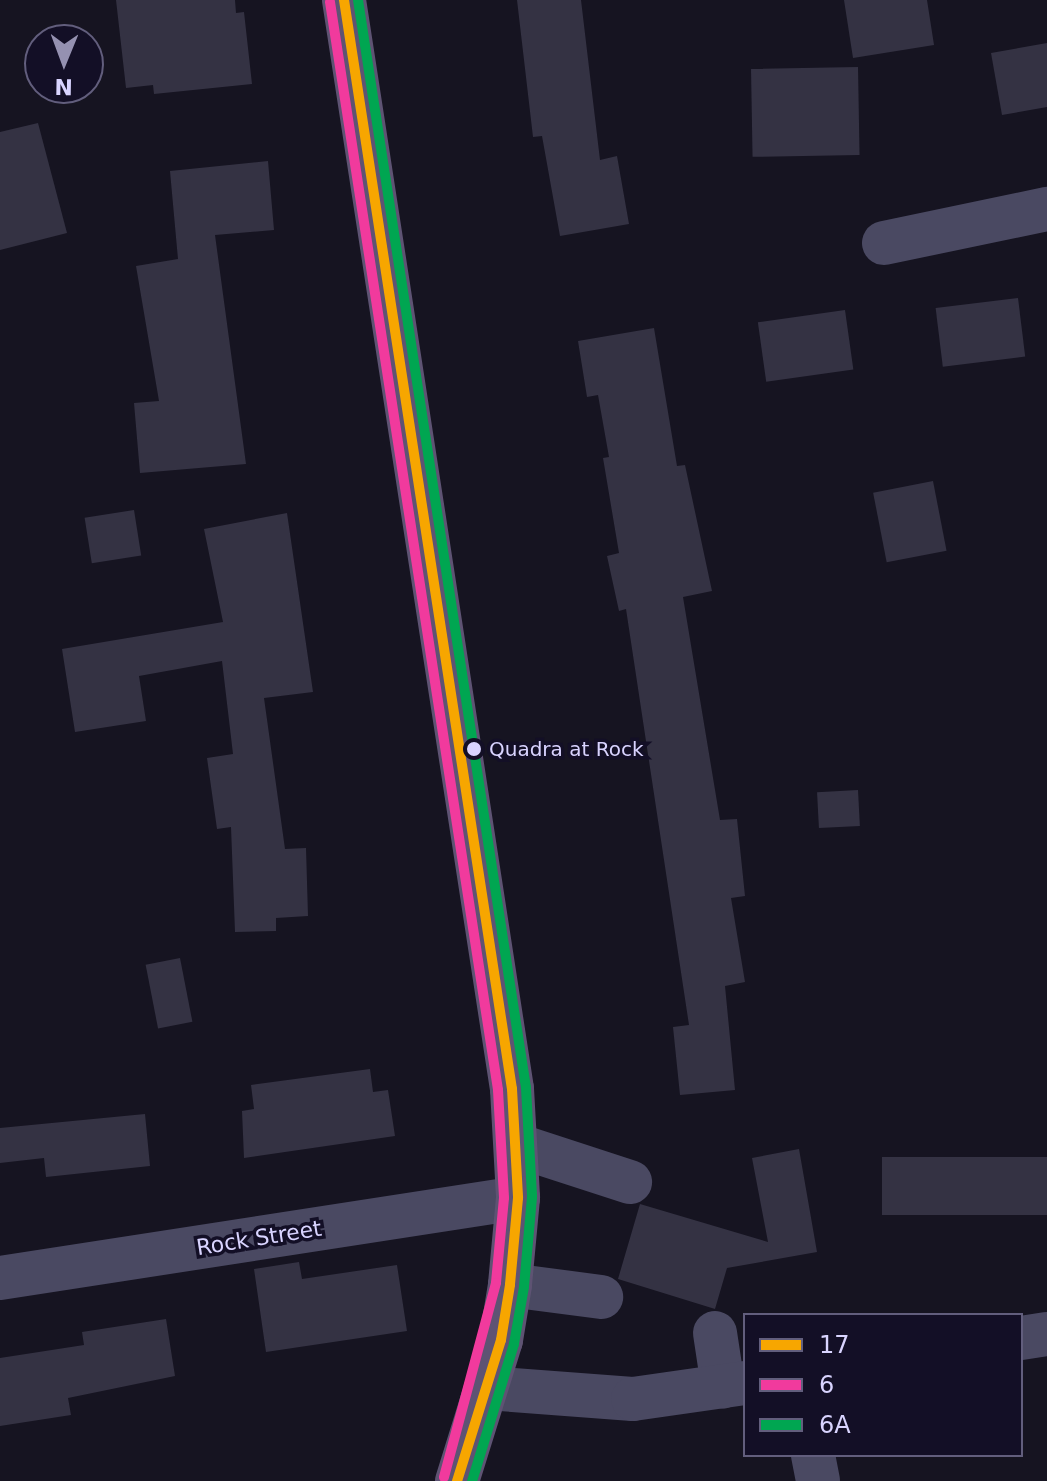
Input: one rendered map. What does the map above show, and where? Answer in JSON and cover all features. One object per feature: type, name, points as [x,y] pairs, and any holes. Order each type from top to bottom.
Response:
[{"type":"main road","points":[[344,0],[516,1145],[518,1198],[510,1285],[486,1388],[457,1481]]},
{"type":"street","points":[[884,243],[1047,209]]},
{"type":"street","points":[[516,1145],[630,1182]]},
{"type":"street","name":"Rock Street","points":[[0,1278],[518,1198]]},
{"type":"street","points":[[510,1285],[601,1297]]},
{"type":"street","points":[[486,1388],[633,1399],[734,1384],[715,1333]]},
{"type":"street","points":[[1023,1338],[1047,1334]]},
{"type":"street","points":[[813,1457],[818,1481]]},
{"type":"building","points":[[116,0],[235,0],[236,13],[244,12],[252,84],[154,94],[153,85],[126,88]]},
{"type":"building","points":[[517,0],[581,0],[600,160],[617,156],[629,224],[560,236],[542,136],[533,137]]},
{"type":"building","points":[[844,0],[927,0],[934,45],[853,58]]},
{"type":"building","points":[[1047,43],[1047,107],[1002,115],[991,53]]},
{"type":"building","points":[[858,67],[860,155],[753,157],[751,69]]},
{"type":"building","points":[[38,123],[67,233],[0,250],[0,132]]},
{"type":"building","points":[[268,161],[274,230],[215,235],[246,464],[140,473],[134,403],[159,401],[136,266],[178,259],[170,171]]},
{"type":"building","points":[[1018,298],[1025,357],[943,367],[936,308]]},
{"type":"building","points":[[845,310],[853,369],[766,382],[758,322]]},
{"type":"building","points":[[654,328],[677,466],[685,465],[712,591],[683,597],[720,820],[737,819],[745,896],[731,898],[745,982],[725,986],[735,1090],[680,1095],[673,1027],[689,1025],[626,609],[619,611],[607,556],[619,553],[603,458],[609,457],[598,395],[587,397],[578,341]]},
{"type":"building","points":[[933,481],[947,551],[887,562],[873,493]]},
{"type":"building","points":[[134,510],[141,555],[92,563],[85,518]]},
{"type":"building","points":[[287,513],[313,692],[264,698],[285,849],[306,848],[308,916],[276,918],[276,931],[235,932],[231,827],[217,829],[207,758],[233,754],[222,661],[139,676],[146,721],[75,732],[62,649],[223,622],[204,529]]},
{"type":"building","points":[[858,790],[860,826],[819,828],[817,792]]},
{"type":"building","points":[[180,958],[192,1022],[158,1028],[146,965]]},
{"type":"building","points":[[370,1069],[373,1092],[388,1090],[395,1136],[244,1158],[242,1111],[254,1109],[251,1085]]},
{"type":"building","points":[[145,1114],[150,1166],[46,1177],[44,1158],[0,1163],[0,1128]]},
{"type":"building","points":[[799,1149],[817,1252],[727,1268],[715,1309],[618,1279],[640,1204],[768,1242],[752,1158]]},
{"type":"building","points":[[882,1157],[1047,1157],[1047,1215],[882,1215]]},
{"type":"building","points":[[299,1262],[302,1279],[397,1265],[407,1331],[266,1352],[254,1269]]},
{"type":"building","points":[[166,1319],[175,1376],[68,1398],[71,1415],[0,1426],[0,1358],[84,1345],[82,1332]]},
{"type":"transit line","name":"17","points":[[344,0],[512,1089],[518,1198],[510,1285],[501,1340],[457,1481]]},
{"type":"transit line","name":"6A","points":[[358,0],[526,1088],[532,1197],[524,1287],[514,1344],[472,1481]]},
{"type":"transit line","name":"6","points":[[330,2],[498,1090],[504,1198],[496,1283],[444,1477]]},
{"type":"place","name":"Quadra at Rock","points":[[474,749]]}]
